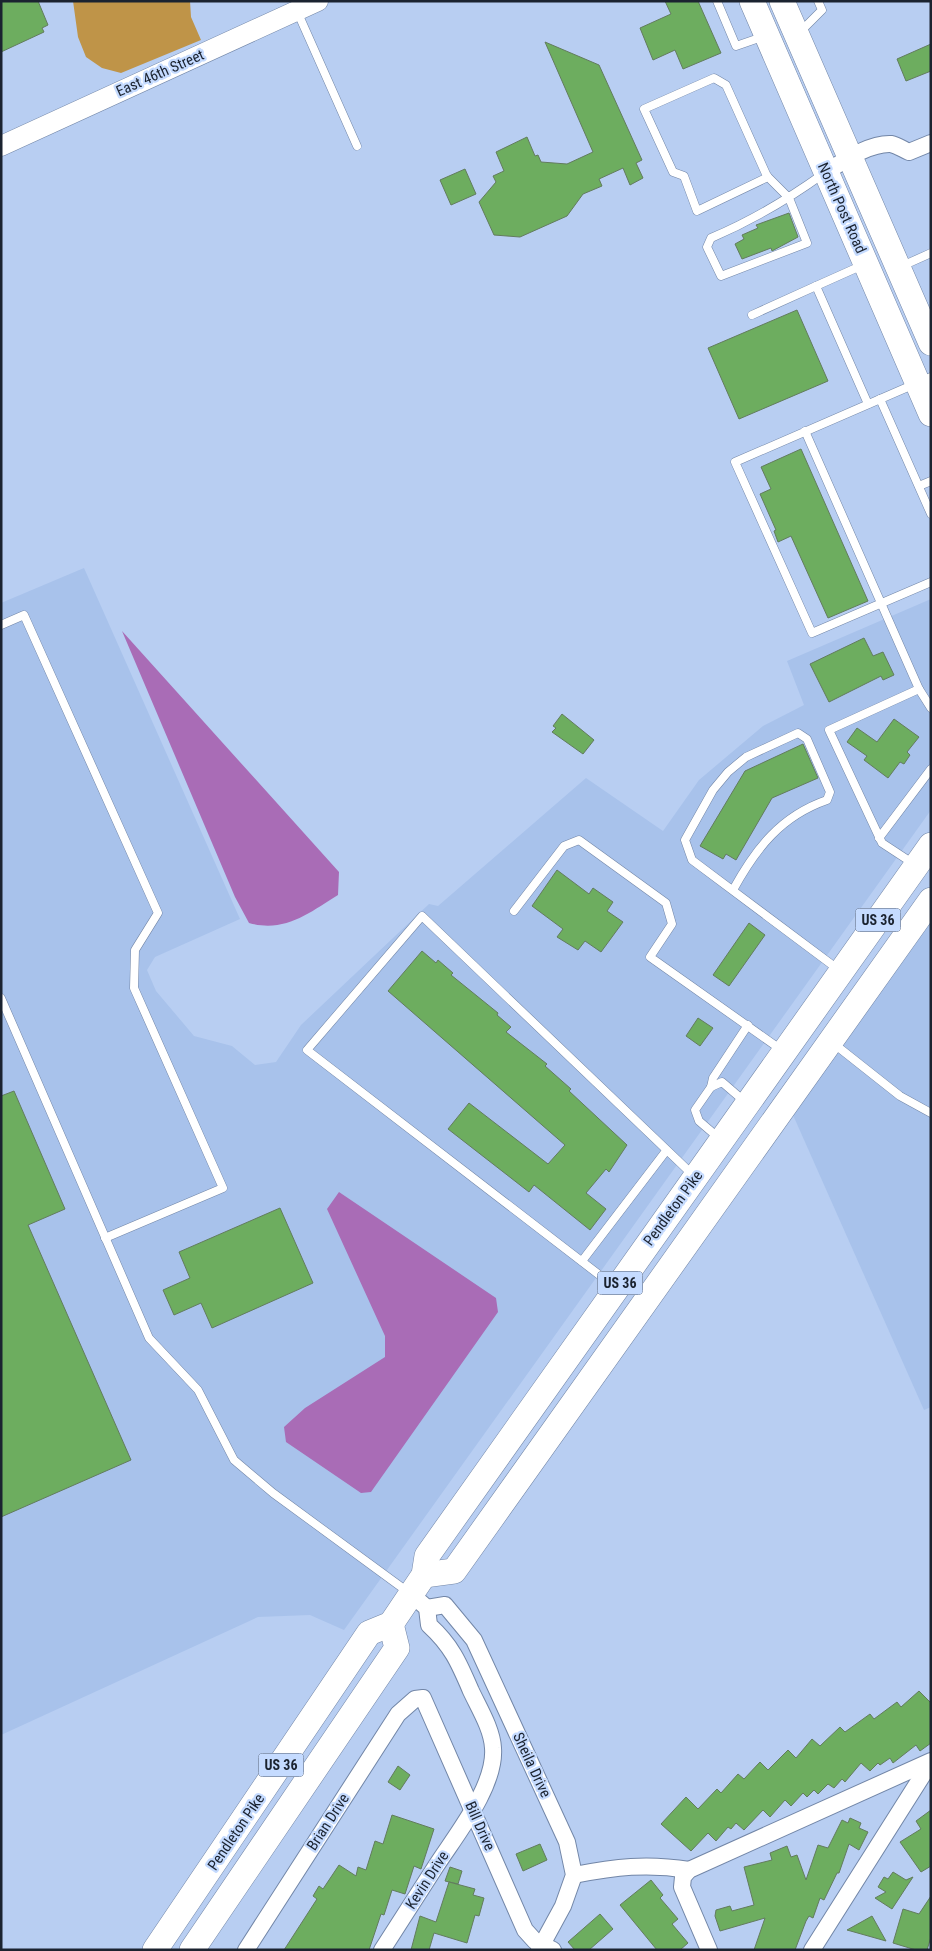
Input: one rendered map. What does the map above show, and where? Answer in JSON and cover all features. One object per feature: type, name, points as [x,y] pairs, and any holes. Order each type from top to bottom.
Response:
[{"type":"main road","name":"North Post Road","points":[[752,1],[866,263],[924,380],[931,414]]},
{"type":"main road","name":"North Post Road","points":[[782,1],[931,343]]},
{"type":"main road","name":"Pendleton Pike","points":[[421,1593],[427,1556],[931,845]]},
{"type":"main road","name":"Pendleton Pike","points":[[155,1950],[369,1633],[391,1624],[421,1593],[454,1571],[931,900]]},
{"type":"main road","name":"Pendleton Pike","points":[[192,1950],[397,1648],[391,1624]]},
{"type":"street","name":"East 46th Street","points":[[1,146],[318,1]]},
{"type":"street","points":[[826,172],[876,146],[892,144],[909,152],[931,143]]},
{"type":"street","name":"Sheila Drive","points":[[421,1593],[445,1605],[474,1640],[567,1842],[574,1875]]},
{"type":"street","name":"Sheila Drive","points":[[421,1593],[429,1625],[454,1652],[494,1747],[492,1765],[485,1785],[472,1810]]},
{"type":"street","name":"Bill Drive","points":[[415,1699],[423,1698],[525,1930],[531,1938],[545,1948]]},
{"type":"street","name":"Brian Drive","points":[[246,1950],[398,1714],[415,1699]]},
{"type":"street","points":[[708,1950],[682,1887],[683,1877],[689,1870],[931,1762]]},
{"type":"street","points":[[812,1950],[931,1762]]},
{"type":"street","name":"Kevin Drive","points":[[382,1950],[472,1810]]},
{"type":"street","points":[[545,1948],[574,1875],[625,1866],[659,1865],[689,1870]]},
{"type":"lane","points":[[717,1],[736,46],[766,35]]},
{"type":"lane","points":[[796,35],[822,10],[818,1]]},
{"type":"lane","points":[[296,11],[357,146]]},
{"type":"lane","points":[[768,176],[697,211],[684,176],[674,172],[644,108],[714,78],[726,85],[768,176],[788,198],[807,243],[721,276],[707,247],[710,238],[777,206],[788,198],[826,172]]},
{"type":"lane","points":[[898,268],[931,253]]},
{"type":"lane","points":[[752,315],[866,263]]},
{"type":"lane","points":[[816,286],[868,404]]},
{"type":"lane","points":[[924,380],[735,462],[812,633],[931,582]]},
{"type":"lane","points":[[880,399],[931,514]]},
{"type":"lane","points":[[805,431],[919,689],[931,708]]},
{"type":"lane","points":[[919,486],[931,481]]},
{"type":"lane","points":[[1,624],[24,615],[158,913],[135,950],[134,988],[223,1188],[105,1238]]},
{"type":"lane","points":[[916,865],[882,843],[829,730],[919,689]]},
{"type":"lane","points":[[733,890],[744,870],[786,820],[807,807],[827,800],[830,792],[807,739],[798,733],[746,757],[728,772],[713,790],[686,840],[692,860],[841,972]]},
{"type":"lane","points":[[879,838],[931,769]]},
{"type":"lane","points":[[514,912],[564,846],[579,840],[666,904],[672,924],[650,958],[784,1052]]},
{"type":"lane","points":[[616,1287],[307,1050],[422,916],[666,1151],[695,1176]]},
{"type":"lane","points":[[1,998],[149,1338],[198,1390],[234,1460],[273,1493],[421,1593]]},
{"type":"lane","points":[[721,1141],[698,1120],[695,1110],[711,1087],[712,1078],[748,1025]]},
{"type":"lane","points":[[831,1041],[900,1096],[931,1113]]},
{"type":"lane","points":[[711,1087],[722,1082],[748,1104]]},
{"type":"lane","points":[[582,1261],[666,1151]]},
{"type":"shaded area","points":[[73,1],[190,1],[191,17],[201,40],[121,73],[102,68],[86,57],[78,37]]},
{"type":"shaded area","points":[[84,568],[240,919],[155,957],[147,970],[156,991],[194,1036],[232,1046],[255,1065],[276,1062],[301,1025],[429,904],[438,906],[586,778],[663,831],[699,780],[763,726],[804,705],[787,661],[931,599],[931,810],[344,1630],[310,1615],[258,1617],[1,1735],[1,603]]},
{"type":"shaded area","points":[[122,631],[339,872],[338,895],[307,914],[285,923],[262,925],[249,923],[235,897]]},
{"type":"shaded area","points":[[931,922],[931,1407],[924,1410],[793,1115]]},
{"type":"shaded area","points":[[339,1192],[496,1298],[498,1312],[371,1492],[361,1493],[286,1442],[284,1427],[305,1408],[385,1357],[385,1336],[327,1209]]},
{"type":"building","points":[[1,1],[38,1],[48,25],[42,28],[44,32],[1,52]]},
{"type":"building","points":[[665,1],[698,1],[721,53],[683,69],[675,50],[653,60],[640,28],[671,14]]},
{"type":"building","points":[[545,42],[599,65],[642,160],[636,163],[643,178],[630,185],[623,168],[599,179],[602,186],[583,194],[567,216],[520,237],[494,235],[479,202],[496,182],[493,176],[504,171],[496,152],[527,137],[535,156],[538,155],[541,162],[567,164],[593,152]]},
{"type":"building","points":[[931,44],[931,71],[906,81],[897,59]]},
{"type":"building","points":[[465,169],[476,194],[451,205],[440,180]]},
{"type":"building","points":[[789,213],[798,237],[772,251],[771,248],[742,259],[735,244],[744,239],[742,235],[758,228],[756,225]]},
{"type":"building","points":[[797,310],[828,381],[739,419],[708,348]]},
{"type":"building","points":[[801,449],[868,601],[828,618],[791,536],[778,542],[774,531],[776,530],[760,494],[771,489],[761,467]]},
{"type":"building","points":[[864,638],[873,656],[883,652],[894,675],[883,680],[881,676],[829,702],[810,664]]},
{"type":"building","points":[[562,714],[594,740],[583,754],[552,732],[556,728],[553,726]]},
{"type":"building","points":[[894,719],[919,737],[907,752],[910,755],[904,764],[900,762],[888,778],[864,760],[867,756],[847,742],[857,728],[877,742]]},
{"type":"building","points":[[803,744],[818,778],[772,798],[736,860],[726,854],[723,859],[700,846],[745,771]]},
{"type":"building","points":[[557,870],[589,894],[593,888],[613,902],[607,911],[623,922],[601,952],[585,941],[578,950],[557,937],[563,929],[532,906]]},
{"type":"building","points":[[749,923],[765,935],[729,986],[713,975]]},
{"type":"building","points":[[422,951],[436,963],[438,960],[453,973],[451,975],[498,1013],[497,1015],[511,1027],[506,1032],[547,1064],[545,1066],[571,1089],[569,1091],[627,1145],[609,1172],[606,1169],[586,1193],[606,1209],[590,1230],[534,1185],[529,1192],[448,1129],[469,1103],[548,1164],[565,1145],[388,991]]},
{"type":"building","points":[[698,1018],[713,1028],[700,1046],[686,1036]]},
{"type":"building","points":[[14,1091],[65,1209],[28,1225],[131,1460],[1,1517],[1,1096]]},
{"type":"building","points":[[280,1208],[313,1283],[212,1328],[201,1303],[174,1315],[163,1290],[190,1278],[179,1252]]},
{"type":"building","points":[[919,1691],[931,1703],[931,1743],[920,1751],[916,1745],[893,1763],[890,1758],[880,1765],[878,1763],[870,1771],[861,1763],[845,1782],[842,1779],[834,1788],[828,1784],[818,1794],[814,1790],[807,1797],[803,1793],[791,1806],[785,1800],[770,1817],[763,1810],[744,1830],[736,1823],[731,1829],[728,1827],[716,1841],[708,1833],[691,1851],[661,1824],[686,1797],[698,1809],[717,1789],[721,1793],[738,1774],[744,1779],[760,1762],[768,1770],[788,1750],[796,1758],[812,1739],[820,1746],[840,1727],[845,1732],[870,1714],[874,1719],[897,1702],[901,1707]]},
{"type":"building","points":[[398,1766],[410,1775],[400,1790],[388,1782]]},
{"type":"building","points":[[931,1810],[931,1866],[921,1872],[900,1842],[921,1829],[916,1821]]},
{"type":"building","points":[[392,1815],[434,1829],[421,1869],[414,1866],[405,1894],[392,1890],[384,1915],[381,1914],[369,1950],[284,1950],[317,1899],[313,1896],[319,1886],[323,1889],[339,1865],[356,1876],[358,1867],[366,1870],[375,1841],[383,1844]]},
{"type":"building","points":[[850,1818],[861,1823],[859,1828],[868,1832],[859,1850],[849,1844],[839,1873],[837,1873],[824,1900],[820,1898],[813,1918],[809,1916],[806,1921],[795,1950],[754,1950],[765,1918],[720,1931],[715,1916],[716,1910],[730,1906],[732,1911],[754,1905],[744,1867],[772,1860],[770,1853],[787,1846],[791,1857],[797,1855],[806,1880],[818,1845],[828,1848],[842,1820],[848,1823]]},
{"type":"building","points":[[540,1844],[547,1860],[523,1871],[516,1854]]},
{"type":"building","points":[[450,1867],[462,1871],[458,1884],[445,1881]]},
{"type":"building","points":[[893,1872],[906,1880],[913,1877],[892,1909],[875,1898],[886,1892],[878,1887],[884,1877],[888,1879]]},
{"type":"building","points":[[651,1880],[663,1895],[660,1898],[678,1919],[672,1924],[688,1943],[680,1950],[657,1950],[620,1905]]},
{"type":"building","points":[[449,1882],[475,1889],[473,1895],[484,1898],[479,1916],[475,1915],[467,1943],[434,1933],[429,1950],[411,1950],[420,1916],[436,1922]]},
{"type":"building","points":[[931,1896],[931,1937],[927,1950],[916,1950],[893,1943],[903,1909],[919,1914]]},
{"type":"building","points":[[600,1914],[613,1929],[589,1950],[575,1950],[568,1942]]},
{"type":"building","points":[[872,1916],[886,1941],[847,1930]]}]
